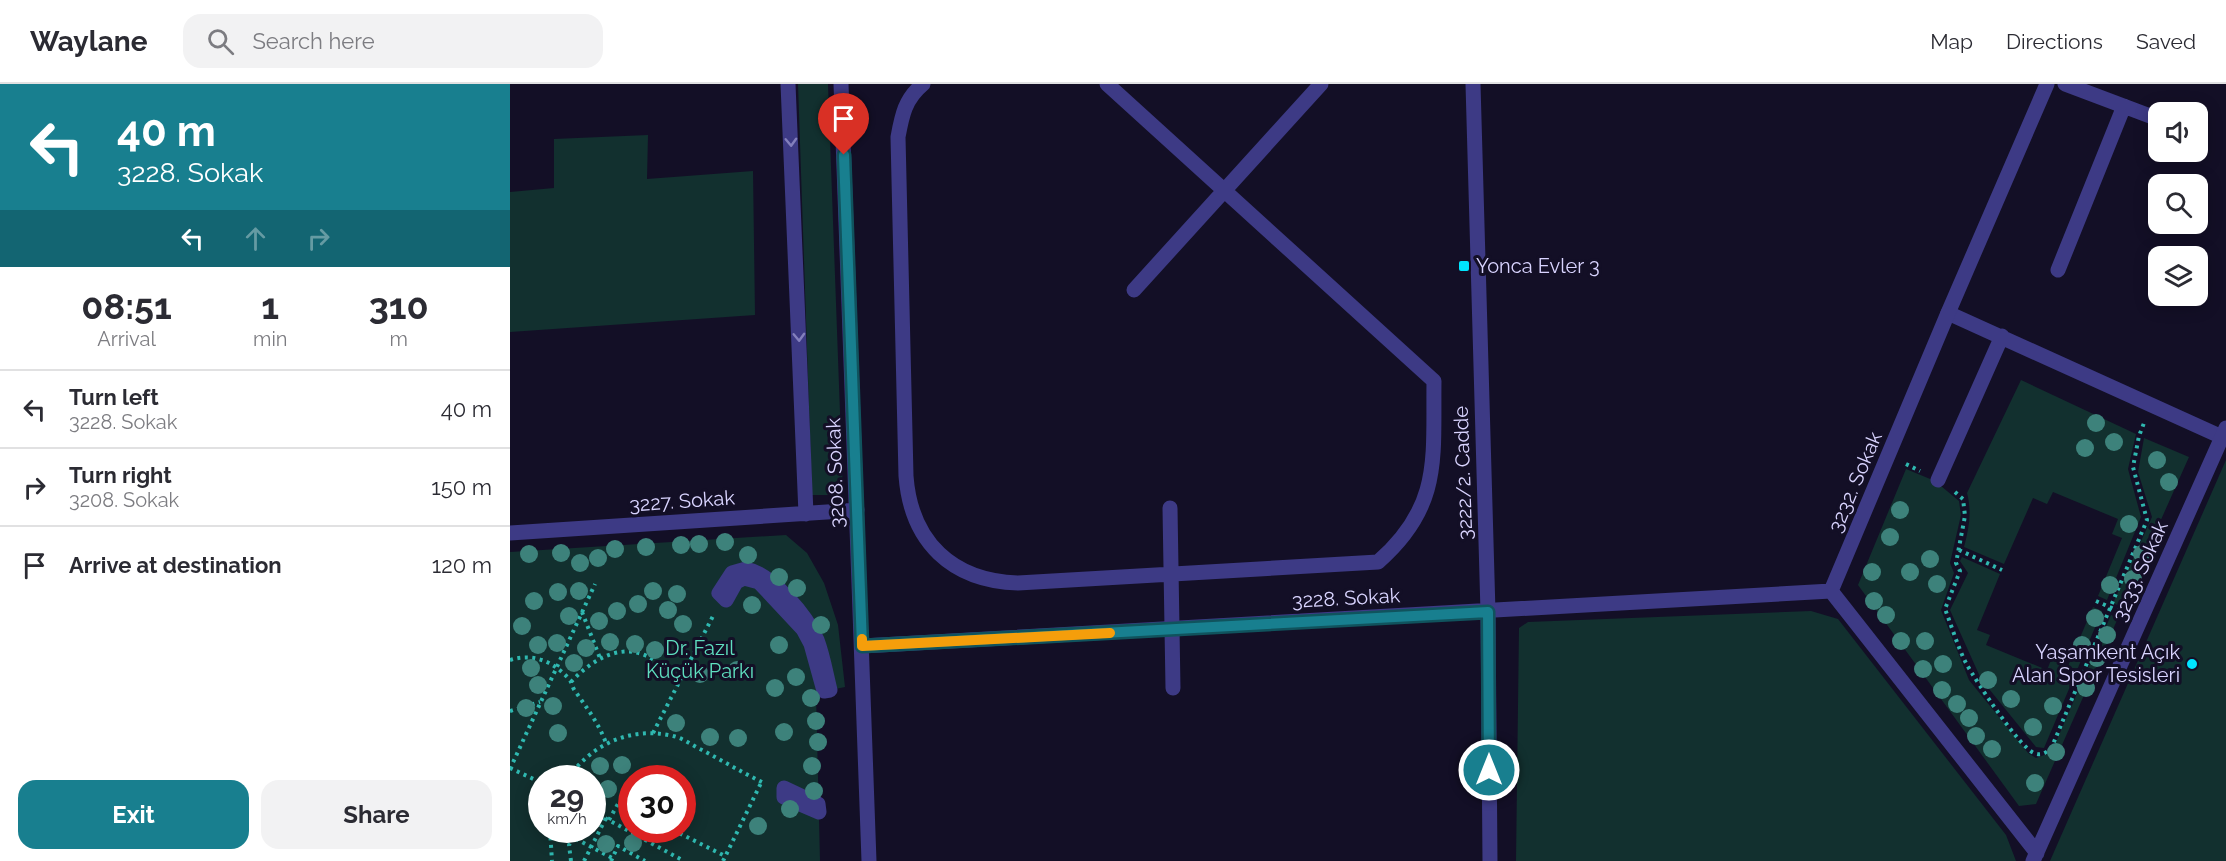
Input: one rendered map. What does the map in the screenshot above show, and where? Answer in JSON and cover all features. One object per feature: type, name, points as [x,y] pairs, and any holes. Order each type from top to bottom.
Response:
[{"type":"street","name":"3208. Sokak","points":[[788,84],[806,514]]},
{"type":"street","name":"3208. Sokak","points":[[841,84],[870,861]]},
{"type":"street","points":[[923,84],[912,93],[905,107],[898,137],[897,154],[906,476],[907,494],[919,529],[942,557],[977,578],[997,583],[1017,584],[1378,562],[1405,536],[1428,494],[1433,470],[1434,381],[1107,84]]},
{"type":"street","points":[[1134,290],[1321,84]]},
{"type":"street","name":"3222/2. Cadde","points":[[1473,84],[1488,612],[1490,861]]},
{"type":"street","name":"3232. Sokak","points":[[1831,591],[2047,84]]},
{"type":"street","points":[[2065,84],[2148,115]]},
{"type":"street","points":[[2058,270],[2124,106]]},
{"type":"street","points":[[1948,313],[2151,405],[2224,432]]},
{"type":"street","points":[[1938,480],[2002,336]]},
{"type":"street","name":"3233. Sokak","points":[[2035,857],[2224,432]]},
{"type":"street","points":[[1170,508],[1173,688]]},
{"type":"street","name":"3227. Sokak","points":[[510,533],[857,510]]},
{"type":"street","points":[[750,570],[764,577],[794,606],[808,624],[817,640],[830,690],[824,691],[811,644],[803,629],[759,582],[744,578],[736,582],[726,600],[723,596],[719,593],[724,584],[737,571],[750,570]]},
{"type":"street","points":[[1831,591],[2035,857]]},
{"type":"street","name":"3228. Sokak","points":[[862,646],[1831,591]]},
{"type":"path","points":[[1888,457],[1938,480],[1964,499],[1965,516],[1956,563],[1960,571],[1945,609],[1967,664],[2002,717],[2026,748],[2035,754],[2043,754],[2051,749],[2147,520],[2133,467],[2139,436],[2151,405]]},
{"type":"path","points":[[1959,550],[2002,570]]},
{"type":"path","points":[[528,776],[510,768],[595,584]]},
{"type":"path","points":[[653,733],[723,596]]},
{"type":"path","points":[[582,612],[600,658]]},
{"type":"path","points":[[571,682],[590,663],[614,653],[625,652],[645,656],[657,662],[678,685]]},
{"type":"path","points":[[510,660],[535,657],[556,668],[571,682],[601,729],[606,743]]},
{"type":"path","points":[[510,711],[541,702]]},
{"type":"path","points":[[579,765],[606,743],[624,736],[653,733],[678,738],[784,792]]},
{"type":"path","points":[[723,861],[762,782]]},
{"type":"path","points":[[584,861],[618,804]]},
{"type":"path","points":[[608,819],[684,861]]},
{"type":"path","points":[[696,842],[725,856]]},
{"type":"path","points":[[551,843],[552,861]]},
{"type":"path","points":[[570,843],[572,860]]},
{"type":"path","points":[[584,843],[611,860],[618,846],[645,861]]},
{"type":"green space","points":[[798,84],[828,84],[843,495],[812,495]]},
{"type":"green space","points":[[648,135],[647,179],[753,171],[755,315],[510,332],[510,192],[554,188],[554,139]]},
{"type":"green space","points":[[2021,380],[2136,434],[2128,469],[2141,517],[2107,600],[2098,596],[2122,538],[2112,534],[2118,519],[2053,492],[2047,504],[2033,498],[2004,564],[1964,547],[1969,520],[1967,493]]},
{"type":"green space","points":[[2144,438],[2189,457],[2122,607],[2113,603],[2152,517],[2138,472]]},
{"type":"green space","name":"Yaşamkent Açık Alan Spor Tesisleri","points":[[2226,460],[2226,861],[2050,861]]},
{"type":"green space","points":[[1906,469],[1935,481],[1959,501],[1961,515],[1950,563],[1954,573],[1941,610],[1969,680],[2028,753],[2036,758],[2053,749],[2111,615],[2118,618],[2036,804],[2019,806],[1858,585]]},
{"type":"green space","name":"Dr. Fazıl Küçük Parkı","points":[[786,535],[807,553],[824,583],[838,625],[845,687],[816,693],[820,861],[510,861],[510,552]]},
{"type":"green space","points":[[1962,557],[2000,574],[1977,630],[1990,635],[1986,645],[2047,670],[2051,660],[2068,666],[2093,607],[2102,611],[2044,748],[2036,747],[1981,679],[1950,610],[1968,573],[1960,561]]},
{"type":"green space","points":[[1811,611],[1838,619],[2006,835],[2016,861],[1516,861],[1519,628],[1528,622]]},
{"type":"slow traffic","points":[[862,639],[862,646],[1110,633]]},
{"type":"place","name":"Yonca Evler 3","points":[[1464,266]]},
{"type":"place","name":"Yaşamkent Açık Alan Spor Tesisleri","points":[[2192,664]]},
{"type":"route","points":[[844,155],[862,646],[1488,612],[1489,770]]}]
